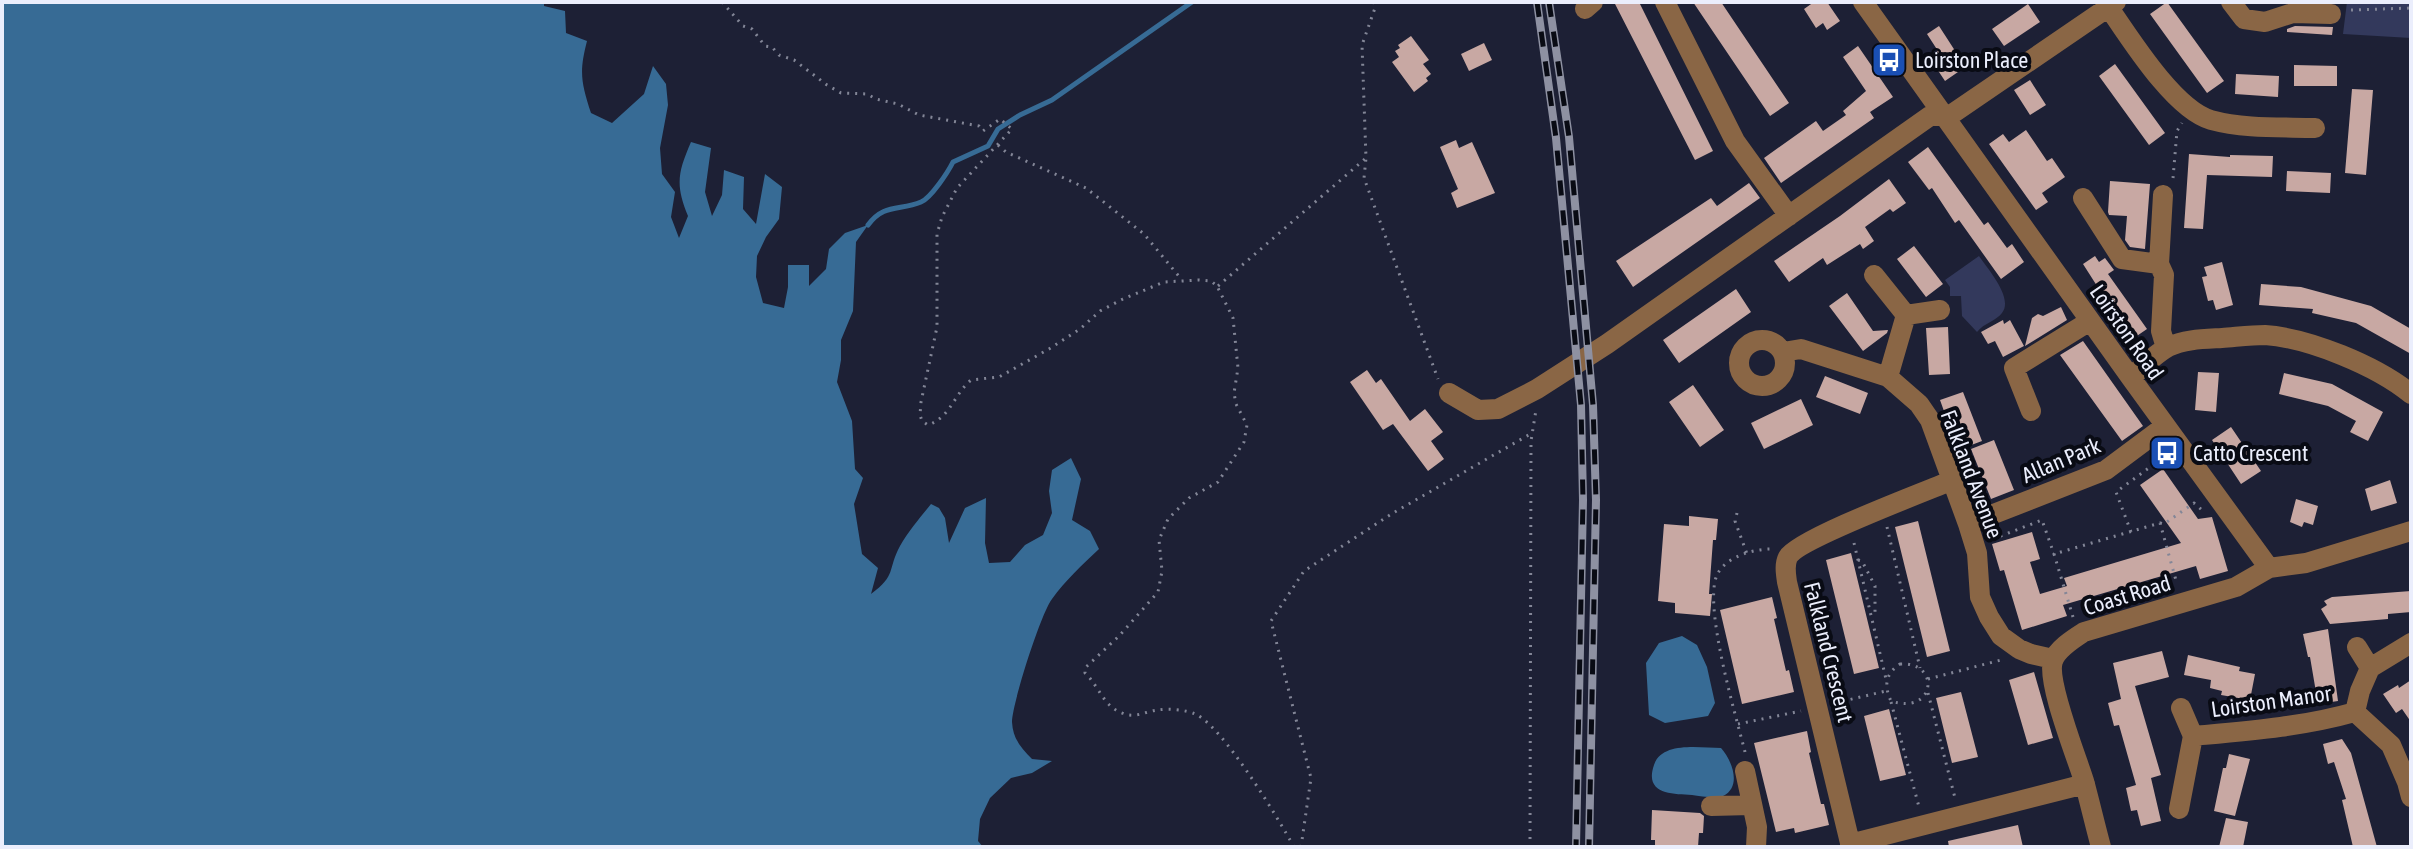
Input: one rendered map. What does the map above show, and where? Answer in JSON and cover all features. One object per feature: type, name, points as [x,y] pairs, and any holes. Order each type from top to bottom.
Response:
[{"type":"street","points":[[1665,2],[1735,141],[1789,216]]},
{"type":"street","name":"Loirston Road","points":[[1863,2],[2131,378],[2157,432],[2221,504],[2269,568]]},
{"type":"street","points":[[2231,2],[2244,19],[2265,22],[2293,13],[2331,14]]},
{"type":"street","points":[[1449,393],[1478,410],[1498,409],[1540,387],[1607,344],[1930,116],[1952,114],[2110,4],[2173,96],[2190,110],[2210,119],[2249,125],[2315,128]]},
{"type":"street","points":[[2163,195],[2159,264],[2164,275],[2161,331],[2166,348]]},
{"type":"street","points":[[2083,198],[2122,259],[2159,264]]},
{"type":"street","points":[[1874,275],[1906,315]]},
{"type":"street","points":[[1906,315],[1940,310]]},
{"type":"street","points":[[1888,377],[1906,315]]},
{"type":"street","points":[[2031,411],[2014,368],[2090,321]]},
{"type":"street","points":[[2131,378],[2166,348],[2187,341],[2266,335],[2316,346],[2354,360],[2411,394]]},
{"type":"street","name":"Falkland Avenue","points":[[1783,352],[1801,349],[1888,377],[1919,404],[1930,420],[1968,524],[1975,546],[1980,597],[1989,617],[2001,636],[2019,649],[2053,659]]},
{"type":"street","name":"Allan Park","points":[[1968,524],[2106,470],[2157,432]]},
{"type":"street","name":"Falkland Crescent","points":[[1953,480],[1866,515],[1797,548],[1788,557],[1785,569],[1787,582],[1851,845],[2085,784]]},
{"type":"street","points":[[2269,568],[2306,563],[2411,531]]},
{"type":"street","name":"Coast Road","points":[[2053,659],[2070,640],[2079,635],[2236,587],[2269,568]]},
{"type":"street","points":[[2357,647],[2370,668],[2411,643]]},
{"type":"street","points":[[2053,659],[2055,688],[2101,847]]},
{"type":"street","name":"Loirston Manor","points":[[2355,712],[2370,668]]},
{"type":"street","name":"Loirston Manor","points":[[2179,809],[2193,736],[2181,708]]},
{"type":"street","name":"Loirston Manor","points":[[2193,736],[2276,729],[2355,712]]},
{"type":"street","name":"Loirston Manor","points":[[2355,712],[2391,745],[2411,797]]},
{"type":"street","points":[[1745,771],[1757,827],[1756,847]]},
{"type":"street","points":[[1711,806],[1751,805]]},
{"type":"path","points":[[722,2],[743,26],[752,29],[765,46],[794,60],[841,93],[867,94],[919,115],[979,126],[983,131],[1000,119],[1012,129],[957,188],[937,234],[937,327],[921,402],[922,421],[928,425],[944,416],[956,396],[971,380],[999,377],[1049,349],[1080,329],[1100,311],[1123,299],[1164,282],[1211,281],[1217,286],[1233,318],[1238,368],[1234,393],[1247,425],[1244,442],[1218,482],[1189,498],[1168,519],[1159,540],[1162,571],[1158,592],[1085,668],[1085,673],[1094,682],[1097,692],[1121,713],[1134,716],[1158,710],[1185,711],[1207,722],[1229,745],[1294,847]]},
{"type":"path","points":[[1374,2],[1375,8],[1362,45],[1364,178],[1440,385],[1449,393]]},
{"type":"path","points":[[2331,14],[2411,8]]},
{"type":"path","points":[[2163,195],[2171,194],[2177,131],[2190,110]]},
{"type":"path","points":[[998,145],[1006,152],[1086,188],[1144,234],[1183,281]]},
{"type":"path","points":[[1217,286],[1366,158]]},
{"type":"path","points":[[1530,847],[1532,433],[1540,387]]},
{"type":"path","points":[[2131,532],[2116,492],[2161,459],[2157,432]]},
{"type":"path","points":[[1301,847],[1311,778],[1271,621],[1304,571],[1393,513],[1532,433]]},
{"type":"path","points":[[2054,554],[2164,524],[2194,503],[2200,510],[2221,504]]},
{"type":"path","points":[[1737,513],[1735,521],[1747,554]]},
{"type":"path","points":[[1885,517],[1920,668],[1928,679],[1927,691],[1960,817]]},
{"type":"path","points":[[1975,546],[2042,520],[2079,635]]},
{"type":"path","points":[[2160,523],[2182,603]]},
{"type":"path","points":[[1851,531],[1886,679],[1886,691],[1924,826]]},
{"type":"path","points":[[1745,771],[1748,763],[1713,616],[1714,582],[1717,573],[1731,560],[1761,549],[1775,549],[1788,557]]},
{"type":"path","points":[[1858,560],[1862,561],[1875,586],[1875,612],[1870,613]]},
{"type":"path","points":[[1928,679],[2006,659],[2019,649]]},
{"type":"path","points":[[1886,679],[1891,670],[1900,664],[1920,668]]},
{"type":"path","points":[[1891,701],[1903,705],[1914,704],[1923,699],[1927,691]]},
{"type":"shaded area","points":[[2,2],[544,2],[544,6],[565,11],[566,33],[587,41],[582,69],[591,113],[612,123],[644,94],[653,66],[666,84],[668,105],[660,148],[662,174],[675,192],[671,217],[679,238],[688,216],[681,196],[680,179],[691,142],[711,148],[705,192],[712,216],[722,195],[724,170],[744,177],[743,209],[756,224],[765,174],[782,187],[779,219],[757,256],[756,277],[763,303],[784,308],[788,265],[809,265],[809,286],[826,269],[829,249],[845,233],[868,225],[856,242],[853,311],[841,340],[837,382],[852,421],[855,469],[863,478],[854,504],[862,554],[878,568],[871,594],[888,577],[900,546],[931,504],[939,508],[945,518],[949,543],[965,508],[986,498],[985,543],[989,563],[1010,562],[1025,545],[1043,535],[1052,513],[1049,491],[1052,470],[1071,458],[1081,479],[1072,520],[1090,531],[1099,549],[1062,586],[1047,608],[1022,679],[1012,722],[1018,743],[1032,759],[1052,761],[1032,773],[1011,778],[990,798],[980,819],[978,841],[983,847],[2,847]]},
{"type":"shaded area","points":[[2347,2],[2411,2],[2411,38],[2343,34]]},
{"type":"shaded area","points":[[1979,256],[1998,283],[2005,307],[1999,316],[1977,332],[1962,316],[1961,296],[1950,296],[1950,287],[1945,280]]},
{"type":"shaded area","points":[[1682,636],[1697,645],[1707,667],[1715,703],[1708,716],[1665,723],[1649,715],[1646,663],[1659,643]]},
{"type":"shaded area","points":[[1683,748],[1721,748],[1731,765],[1734,779],[1733,786],[1723,796],[1668,793],[1653,782],[1654,765],[1665,752]]},
{"type":"building","points":[[1614,2],[1639,2],[1713,151],[1695,160]]},
{"type":"building","points":[[1693,2],[1721,2],[1789,103],[1770,116]]},
{"type":"building","points":[[1814,2],[1827,2],[1840,21],[1827,30],[1823,23],[1816,28],[1804,9]]},
{"type":"building","points":[[2167,2],[2224,81],[2207,93],[2150,14]]},
{"type":"building","points":[[2028,4],[2040,22],[2004,46],[1992,29]]},
{"type":"building","points":[[1939,26],[1961,60],[1953,65],[1958,72],[1945,81],[1929,57],[1938,51],[1927,34]]},
{"type":"building","points":[[2295,26],[2333,27],[2332,35],[2287,32]]},
{"type":"building","points":[[1411,36],[1429,60],[1423,64],[1431,74],[1426,78],[1428,81],[1414,92],[1392,62],[1399,57],[1395,51],[1400,48],[1398,45]]},
{"type":"building","points":[[1484,43],[1492,60],[1469,71],[1461,54]]},
{"type":"building","points":[[1858,46],[1893,97],[1870,112],[1874,118],[1781,183],[1764,158],[1816,121],[1823,131],[1846,115],[1843,111],[1866,91],[1843,57]]},
{"type":"building","points":[[2115,64],[2165,133],[2149,145],[2099,76]]},
{"type":"building","points":[[2294,65],[2337,66],[2337,86],[2294,86]]},
{"type":"building","points":[[2236,74],[2279,76],[2278,97],[2235,94]]},
{"type":"building","points":[[2030,80],[2046,105],[2030,115],[2014,90]]},
{"type":"building","points":[[2352,89],[2373,90],[2366,175],[2345,173]]},
{"type":"building","points":[[2026,130],[2047,161],[2052,158],[2065,177],[2042,193],[2048,202],[2036,210],[1989,144],[2003,134],[2009,142]]},
{"type":"building","points":[[1456,140],[1459,148],[1472,142],[1495,193],[1457,208],[1451,193],[1458,189],[1440,147]]},
{"type":"building","points":[[1928,147],[1984,225],[1988,222],[2007,248],[2012,244],[2024,262],[2001,279],[1959,220],[1955,223],[1932,188],[1929,190],[1908,162]]},
{"type":"building","points":[[2189,154],[2273,156],[2272,177],[2207,175],[2203,229],[2184,228]]},
{"type":"building","points":[[2287,171],[2331,173],[2330,193],[2286,191]]},
{"type":"building","points":[[1889,179],[1906,203],[1893,212],[1890,209],[1865,227],[1874,241],[1863,249],[1860,244],[1827,265],[1823,258],[1789,282],[1774,261]]},
{"type":"building","points":[[2110,181],[2150,184],[2145,249],[2130,247],[2125,240],[2127,216],[2109,215]]},
{"type":"building","points":[[1749,183],[1760,198],[1633,287],[1616,261],[1711,198],[1717,206]]},
{"type":"building","points":[[1914,246],[1943,284],[1926,297],[1897,259]]},
{"type":"building","points":[[2095,256],[2099,262],[2105,258],[2114,270],[2108,274],[2147,329],[2128,342],[2109,313],[2113,311],[2083,264]]},
{"type":"building","points":[[2222,262],[2233,305],[2216,310],[2213,300],[2208,301],[2202,277],[2207,276],[2204,267]]},
{"type":"building","points":[[2261,284],[2301,287],[2371,306],[2411,329],[2411,354],[2356,323],[2312,313],[2313,309],[2259,305]]},
{"type":"building","points":[[1736,289],[1751,312],[1679,363],[1663,340]]},
{"type":"building","points":[[1847,293],[1873,331],[1888,330],[1863,351],[1829,306]]},
{"type":"building","points":[[2061,307],[2067,320],[2025,346],[2032,318]]},
{"type":"building","points":[[2003,320],[2004,324],[2010,320],[2024,346],[2003,357],[1995,341],[1988,344],[1981,332]]},
{"type":"building","points":[[1948,327],[1950,374],[1929,375],[1926,328]]},
{"type":"building","points":[[2083,341],[2143,426],[2122,441],[2060,355]]},
{"type":"building","points":[[1367,370],[1376,383],[1381,379],[1410,421],[1425,409],[1443,432],[1431,441],[1444,459],[1428,471],[1393,424],[1383,430],[1350,382]]},
{"type":"building","points":[[2198,372],[2219,373],[2216,412],[2195,410]]},
{"type":"building","points":[[2284,373],[2332,384],[2383,412],[2368,441],[2350,432],[2356,421],[2328,406],[2279,394]]},
{"type":"building","points":[[1825,376],[1868,393],[1860,414],[1816,397]]},
{"type":"building","points":[[1693,385],[1724,430],[1700,447],[1669,402]]},
{"type":"building","points":[[1963,392],[1982,441],[1958,450],[1940,400]]},
{"type":"building","points":[[1801,399],[1813,425],[1764,449],[1751,423]]},
{"type":"building","points":[[2231,427],[2261,471],[2241,484],[2212,440]]},
{"type":"building","points":[[1994,440],[2014,490],[1991,499],[1971,449]]},
{"type":"building","points":[[2163,469],[2198,519],[2212,517],[2228,571],[2200,579],[2196,566],[2063,605],[2067,616],[2022,630],[2004,570],[2000,571],[1992,544],[2032,532],[2040,559],[2030,562],[2040,594],[2067,586],[2064,578],[2181,543],[2140,485]]},
{"type":"building","points":[[2390,480],[2397,503],[2371,511],[2365,489]]},
{"type":"building","points":[[2296,499],[2318,506],[2313,525],[2304,522],[2302,527],[2290,522]]},
{"type":"building","points":[[1689,516],[1718,519],[1716,540],[1713,540],[1710,616],[1675,613],[1675,603],[1658,601],[1664,524],[1689,526]]},
{"type":"building","points":[[1918,521],[1950,651],[1927,657],[1895,527]]},
{"type":"building","points":[[1851,553],[1879,668],[1854,674],[1826,560]]},
{"type":"building","points":[[2411,591],[2411,612],[2388,614],[2388,619],[2330,624],[2321,609],[2327,605],[2324,601],[2332,597]]},
{"type":"building","points":[[1772,597],[1786,671],[1789,670],[1794,692],[1742,704],[1720,610]]},
{"type":"building","points":[[2328,629],[2338,701],[2318,704],[2303,634]]},
{"type":"building","points":[[2162,651],[2169,677],[2135,686],[2161,775],[2151,778],[2161,821],[2141,826],[2137,810],[2131,811],[2126,788],[2136,785],[2119,725],[2114,726],[2108,703],[2121,699],[2113,663]]},
{"type":"building","points":[[2188,655],[2240,667],[2239,671],[2255,674],[2250,700],[2221,695],[2222,691],[2210,688],[2211,680],[2184,675]]},
{"type":"building","points":[[2034,672],[2053,738],[2028,745],[2009,680]]},
{"type":"building","points":[[2411,680],[2411,722],[2402,709],[2396,713],[2383,694]]},
{"type":"building","points":[[1961,692],[1978,757],[1952,763],[1936,698]]},
{"type":"building","points":[[1889,709],[1906,775],[1880,781],[1864,716]]},
{"type":"building","points":[[1807,731],[1809,753],[1829,825],[1795,833],[1794,828],[1776,832],[1754,743]]},
{"type":"building","points":[[2342,739],[2351,753],[2377,847],[2353,847],[2342,800],[2346,799],[2334,762],[2328,764],[2323,744]]},
{"type":"building","points":[[2229,754],[2250,759],[2235,816],[2214,811]]},
{"type":"building","points":[[1652,810],[1700,813],[1704,816],[1698,847],[1655,847],[1655,840],[1651,840]]},
{"type":"building","points":[[2226,818],[2248,822],[2243,847],[2219,847]]},
{"type":"building","points":[[2018,825],[2023,847],[1949,847],[1948,841]]},
{"type":"waterway","points":[[868,225],[886,210],[925,200],[953,162],[988,146],[998,129],[1052,100],[1192,2]]},
{"type":"railway","points":[[1537,2],[1556,138],[1581,405],[1583,500],[1576,847]]},
{"type":"railway","points":[[1549,2],[1569,137],[1593,405],[1596,500],[1589,847]]},
{"type":"place","name":"Loirston Place","points":[[1889,60]]},
{"type":"place","name":"Catto Crescent","points":[[2167,453]]}]
